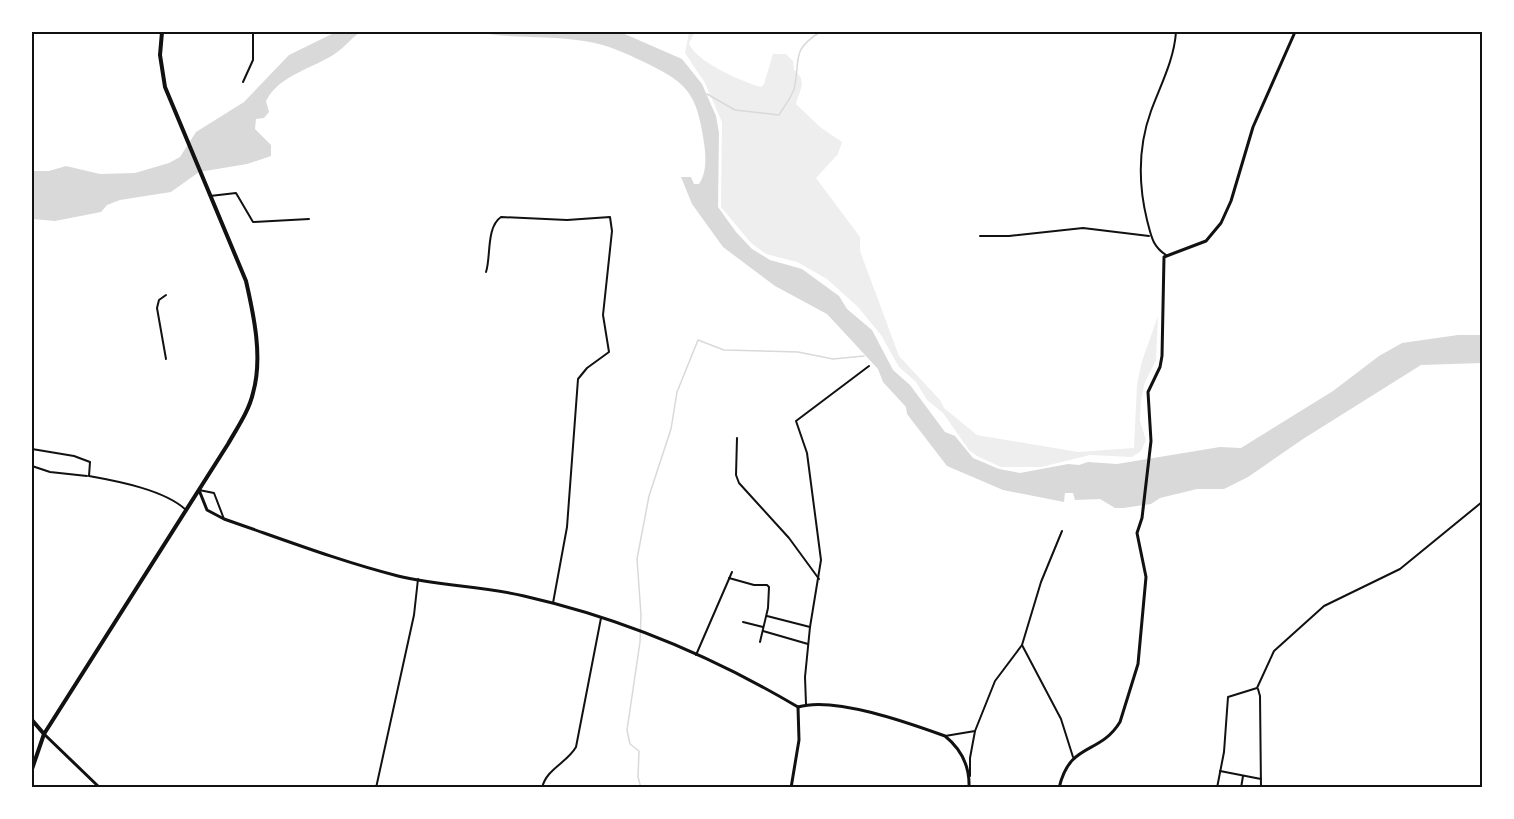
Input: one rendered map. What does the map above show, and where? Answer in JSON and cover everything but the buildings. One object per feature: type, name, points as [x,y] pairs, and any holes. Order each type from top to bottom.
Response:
[{"type":"main road","points":[[32,769],[44,734],[199,490],[254,393],[256,368],[253,314],[246,281],[165,87],[160,55],[162,32]]},
{"type":"main road","points":[[32,720],[44,734]]},
{"type":"street","points":[[243,82],[253,60],[254,32]]},
{"type":"street","points":[[1176,32],[1173,55],[1150,113],[1140,160],[1140,195],[1151,236],[1156,249],[1166,255],[1206,241],[1221,223],[1231,201],[1253,127],[1295,32]]},
{"type":"street","points":[[209,194],[236,193],[253,222],[309,219]]},
{"type":"street","points":[[486,272],[489,243],[495,222],[501,218],[567,220],[610,217],[612,231],[603,315],[610,349],[606,355],[587,368],[578,379],[567,527],[553,603]]},
{"type":"street","points":[[980,236],[1009,236],[1083,228],[1151,236]]},
{"type":"street","points":[[1059,788],[1062,776],[1073,757],[1096,745],[1115,731],[1136,671],[1146,577],[1138,543],[1138,527],[1142,518],[1151,441],[1148,392],[1160,367],[1162,356],[1161,288],[1163,261],[1166,255]]},
{"type":"street","points":[[166,295],[159,300],[157,308],[166,359]]},
{"type":"street","points":[[806,704],[808,644],[819,579],[819,531],[806,465],[807,453],[796,422],[799,416],[869,366]]},
{"type":"street","points":[[737,438],[736,475],[740,483],[789,538],[819,579]]},
{"type":"street","points":[[32,449],[74,456],[90,462],[89,476]]},
{"type":"street","points":[[32,466],[50,472],[115,481],[172,499],[186,510]]},
{"type":"street","points":[[199,490],[207,510],[224,519],[362,566],[417,579],[522,595],[639,629],[763,686],[798,707]]},
{"type":"street","points":[[199,490],[214,493],[224,519]]},
{"type":"street","points":[[1261,788],[1260,696],[1257,688],[1274,651],[1324,606],[1400,569],[1482,502]]},
{"type":"street","points":[[969,788],[970,758],[975,731],[995,681],[1022,645],[1041,582],[1062,531]]},
{"type":"street","points":[[696,655],[732,572]]},
{"type":"street","points":[[729,578],[754,585],[767,585],[767,616],[760,642]]},
{"type":"street","points":[[376,788],[414,615],[417,579]]},
{"type":"street","points":[[767,616],[810,627]]},
{"type":"street","points":[[542,788],[547,775],[572,755],[576,747],[601,617]]},
{"type":"street","points":[[743,622],[808,644]]},
{"type":"street","points":[[1022,645],[1061,719],[1073,757]]},
{"type":"street","points":[[1217,788],[1227,697],[1257,688]]},
{"type":"street","points":[[798,707],[806,704],[855,709],[945,736],[956,745],[970,776]]},
{"type":"street","points":[[798,707],[799,740],[791,787],[805,788]]},
{"type":"street","points":[[945,736],[975,731]]},
{"type":"street","points":[[44,734],[100,788]]},
{"type":"street","points":[[1220,771],[1261,779]]},
{"type":"street","points":[[1241,788],[1243,776]]},
{"type":"shaded area","points":[[336,32],[361,32],[327,59],[280,84],[266,101],[269,112],[264,118],[256,119],[255,129],[271,145],[271,156],[247,164],[199,172],[171,192],[120,200],[107,205],[101,212],[55,221],[32,219],[32,171],[49,171],[66,166],[100,174],[135,173],[169,163],[180,157],[196,132],[244,102],[289,55]]},
{"type":"shaded area","points":[[475,32],[620,32],[682,59],[702,84],[716,116],[719,133],[718,207],[736,232],[752,249],[770,260],[802,269],[839,296],[847,309],[872,330],[893,370],[910,385],[945,432],[955,436],[973,458],[999,469],[1020,473],[1068,464],[1079,465],[1088,462],[1117,464],[1220,447],[1241,448],[1333,391],[1379,356],[1402,343],[1458,335],[1482,335],[1482,363],[1421,365],[1303,439],[1248,477],[1224,489],[1197,489],[1160,498],[1151,504],[1123,508],[1115,508],[1100,499],[1075,500],[1073,493],[1065,493],[1064,502],[1003,490],[947,466],[907,414],[906,407],[883,382],[878,369],[827,314],[775,286],[723,247],[692,204],[681,177],[691,177],[694,184],[699,184],[704,172],[705,158],[702,131],[695,105],[690,95],[677,81],[644,62],[592,42]]},
{"type":"shaded area","points":[[689,32],[695,32],[689,43],[693,50],[709,64],[761,87],[773,54],[786,54],[793,61],[794,70],[802,82],[796,104],[820,127],[842,142],[838,154],[816,178],[860,237],[860,251],[899,356],[940,400],[944,408],[977,435],[1078,452],[1134,448],[1137,384],[1142,361],[1158,316],[1156,360],[1145,382],[1141,400],[1140,421],[1146,440],[1141,451],[1132,457],[1090,455],[1041,467],[1001,467],[969,450],[943,413],[927,400],[916,382],[899,367],[881,335],[858,307],[827,279],[797,262],[766,254],[751,243],[721,207],[722,122],[705,83],[685,53]]},
{"type":"waterway","points":[[707,94],[735,110],[779,115],[794,89],[801,49],[820,32]]},
{"type":"waterway","points":[[641,788],[638,777],[639,751],[630,744],[627,730],[640,642],[641,615],[637,559],[649,496],[671,429],[677,392],[698,340],[724,350],[798,352],[833,359],[864,356]]}]
